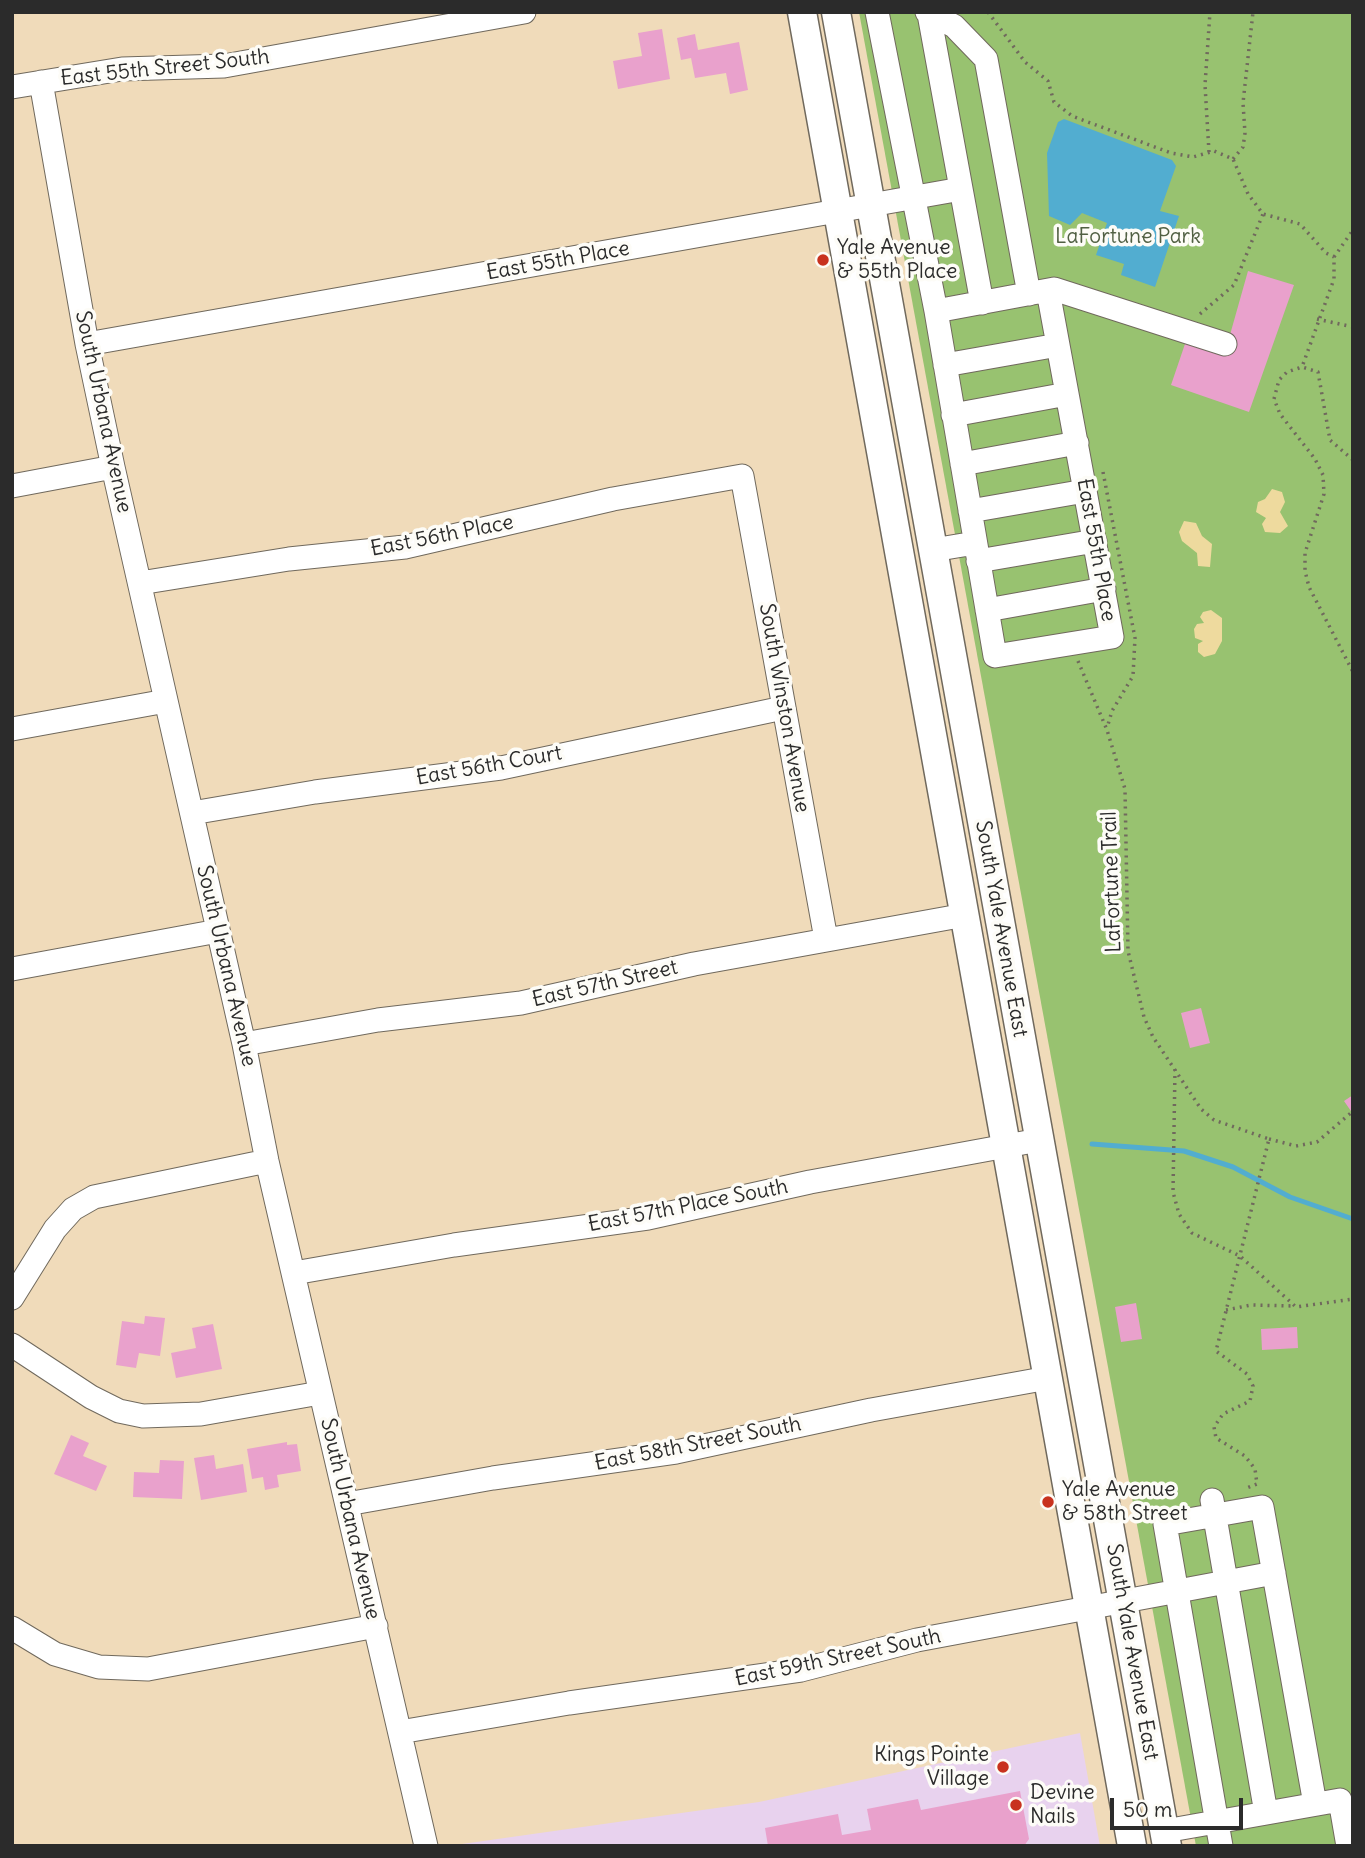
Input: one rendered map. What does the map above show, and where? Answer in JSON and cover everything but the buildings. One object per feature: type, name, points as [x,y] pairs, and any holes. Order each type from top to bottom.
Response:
[{"type":"main road","name":"South Yale Avenue East","points":[[802,12],[1132,1846]]},
{"type":"main road","name":"South Yale Avenue East","points":[[836,12],[1166,1838]]},
{"type":"street","name":"East 55th Street South","points":[[12,87],[122,69],[224,66],[524,12]]},
{"type":"street","points":[[877,12],[914,196],[961,189]]},
{"type":"street","name":"East 55th Place","points":[[87,344],[914,196],[995,656],[1112,637],[1058,345],[1039,293],[986,59],[954,26],[928,13]]},
{"type":"street","points":[[928,13],[982,303]]},
{"type":"street","name":"South Urbana Avenue","points":[[41,82],[87,344],[113,467],[244,1044],[267,1161],[426,1846]]},
{"type":"street","points":[[936,311],[1054,289],[1225,344]]},
{"type":"street","points":[[945,365],[1058,345]]},
{"type":"street","points":[[953,415],[1068,394]]},
{"type":"street","points":[[962,464],[1077,443]]},
{"type":"street","points":[[12,486],[113,467]]},
{"type":"street","name":"East 56th Place","points":[[140,583],[289,559],[405,547],[613,499],[742,476]]},
{"type":"street","name":"South Winston Avenue","points":[[742,476],[826,939]]},
{"type":"street","points":[[970,512],[1085,491]]},
{"type":"street","points":[[933,550],[977,552],[1095,541]]},
{"type":"street","points":[[987,610],[1104,589]]},
{"type":"street","points":[[12,729],[166,701]]},
{"type":"street","name":"East 56th Court","points":[[192,813],[315,792],[501,768],[783,708]]},
{"type":"street","name":"East 57th Street","points":[[244,1044],[378,1020],[521,1003],[694,964],[965,915]]},
{"type":"street","points":[[12,969],[218,931]]},
{"type":"street","name":"East 57th Place South","points":[[294,1273],[454,1245],[648,1218],[810,1182],[1039,1140]]},
{"type":"street","points":[[12,1298],[55,1229],[73,1209],[94,1197],[267,1161]]},
{"type":"street","points":[[12,1345],[91,1397],[120,1411],[143,1416],[201,1414],[320,1393]]},
{"type":"street","name":"East 58th Street South","points":[[347,1504],[493,1478],[676,1452],[871,1410],[1048,1378]]},
{"type":"street","points":[[1222,1846],[1165,1524],[1213,1508],[1242,1511],[1262,1507],[1315,1804]]},
{"type":"street","points":[[1213,1508],[1266,1813]]},
{"type":"street","name":"East 59th Street South","points":[[400,1732],[569,1703],[801,1670],[917,1640],[1274,1573]]},
{"type":"street","points":[[12,1628],[55,1654],[99,1668],[148,1669],[376,1626]]},
{"type":"street","points":[[1166,1838],[1217,1821],[1340,1800],[1348,1846]]},
{"type":"path","points":[[988,12],[1025,62],[1048,81],[1054,102],[1072,116],[1171,153],[1193,157],[1214,151],[1234,159],[1248,194],[1263,214],[1300,223],[1326,253],[1334,257]]},
{"type":"path","points":[[1209,152],[1205,85],[1210,12]]},
{"type":"path","points":[[1234,159],[1243,147],[1245,133],[1243,103],[1253,12]]},
{"type":"path","points":[[1194,318],[1234,285],[1263,214]]},
{"type":"path","points":[[1302,367],[1317,319],[1334,279],[1334,257],[1353,230]]},
{"type":"path","points":[[1317,319],[1353,327]]},
{"type":"path","points":[[1353,460],[1330,440],[1318,372],[1302,367],[1287,372],[1279,380],[1274,399],[1280,414],[1315,459],[1323,475],[1324,494],[1305,553],[1305,571],[1309,587],[1353,671]]},
{"type":"path","name":"LaFortune Trail","points":[[1073,650],[1107,730],[1125,789],[1128,951],[1144,1017],[1175,1069],[1201,1109],[1214,1120],[1296,1146],[1317,1142],[1352,1112]]},
{"type":"path","points":[[1175,1069],[1172,1168],[1173,1192],[1179,1214],[1192,1233],[1240,1256],[1296,1307]]},
{"type":"path","points":[[1242,1511],[1240,1492],[1256,1484],[1255,1469],[1245,1456],[1216,1438],[1214,1427],[1223,1414],[1251,1401],[1253,1386],[1247,1374],[1216,1350],[1269,1139]]},
{"type":"path","points":[[1226,1310],[1251,1305],[1296,1307],[1353,1299]]},
{"type":"shaded area","name":"Kings Pointe Village","points":[[1080,1733],[1100,1846],[448,1846],[759,1802]]},
{"type":"green space","name":"LaFortune Park","points":[[859,12],[1353,12],[1353,1846],[1196,1846]]},
{"type":"sand","points":[[1272,489],[1282,492],[1285,502],[1280,512],[1288,526],[1280,533],[1265,532],[1262,524],[1266,518],[1256,512],[1258,502],[1265,499]]},
{"type":"sand","points":[[1184,521],[1196,523],[1202,536],[1212,544],[1210,567],[1198,566],[1197,553],[1182,541],[1179,532]]},
{"type":"sand","points":[[1211,610],[1222,618],[1222,641],[1215,654],[1204,657],[1198,652],[1198,644],[1203,641],[1195,638],[1194,629],[1197,624],[1204,623],[1200,617],[1203,612]]},
{"type":"water","points":[[1064,119],[1172,160],[1176,166],[1160,211],[1179,216],[1155,287],[1121,275],[1124,264],[1096,255],[1107,223],[1082,213],[1070,225],[1049,216],[1047,153],[1058,122]]},
{"type":"waterway","points":[[1092,1144],[1184,1151],[1233,1167],[1290,1197],[1353,1219]]},
{"type":"place","name":"Yale Avenue & 55th Place","points":[[823,260]]},
{"type":"place","name":"Yale Avenue & 58th Street","points":[[1048,1502]]},
{"type":"place","name":"Kings Pointe Village","points":[[1003,1767]]},
{"type":"place","name":"Devine Nails","points":[[1016,1805]]}]
